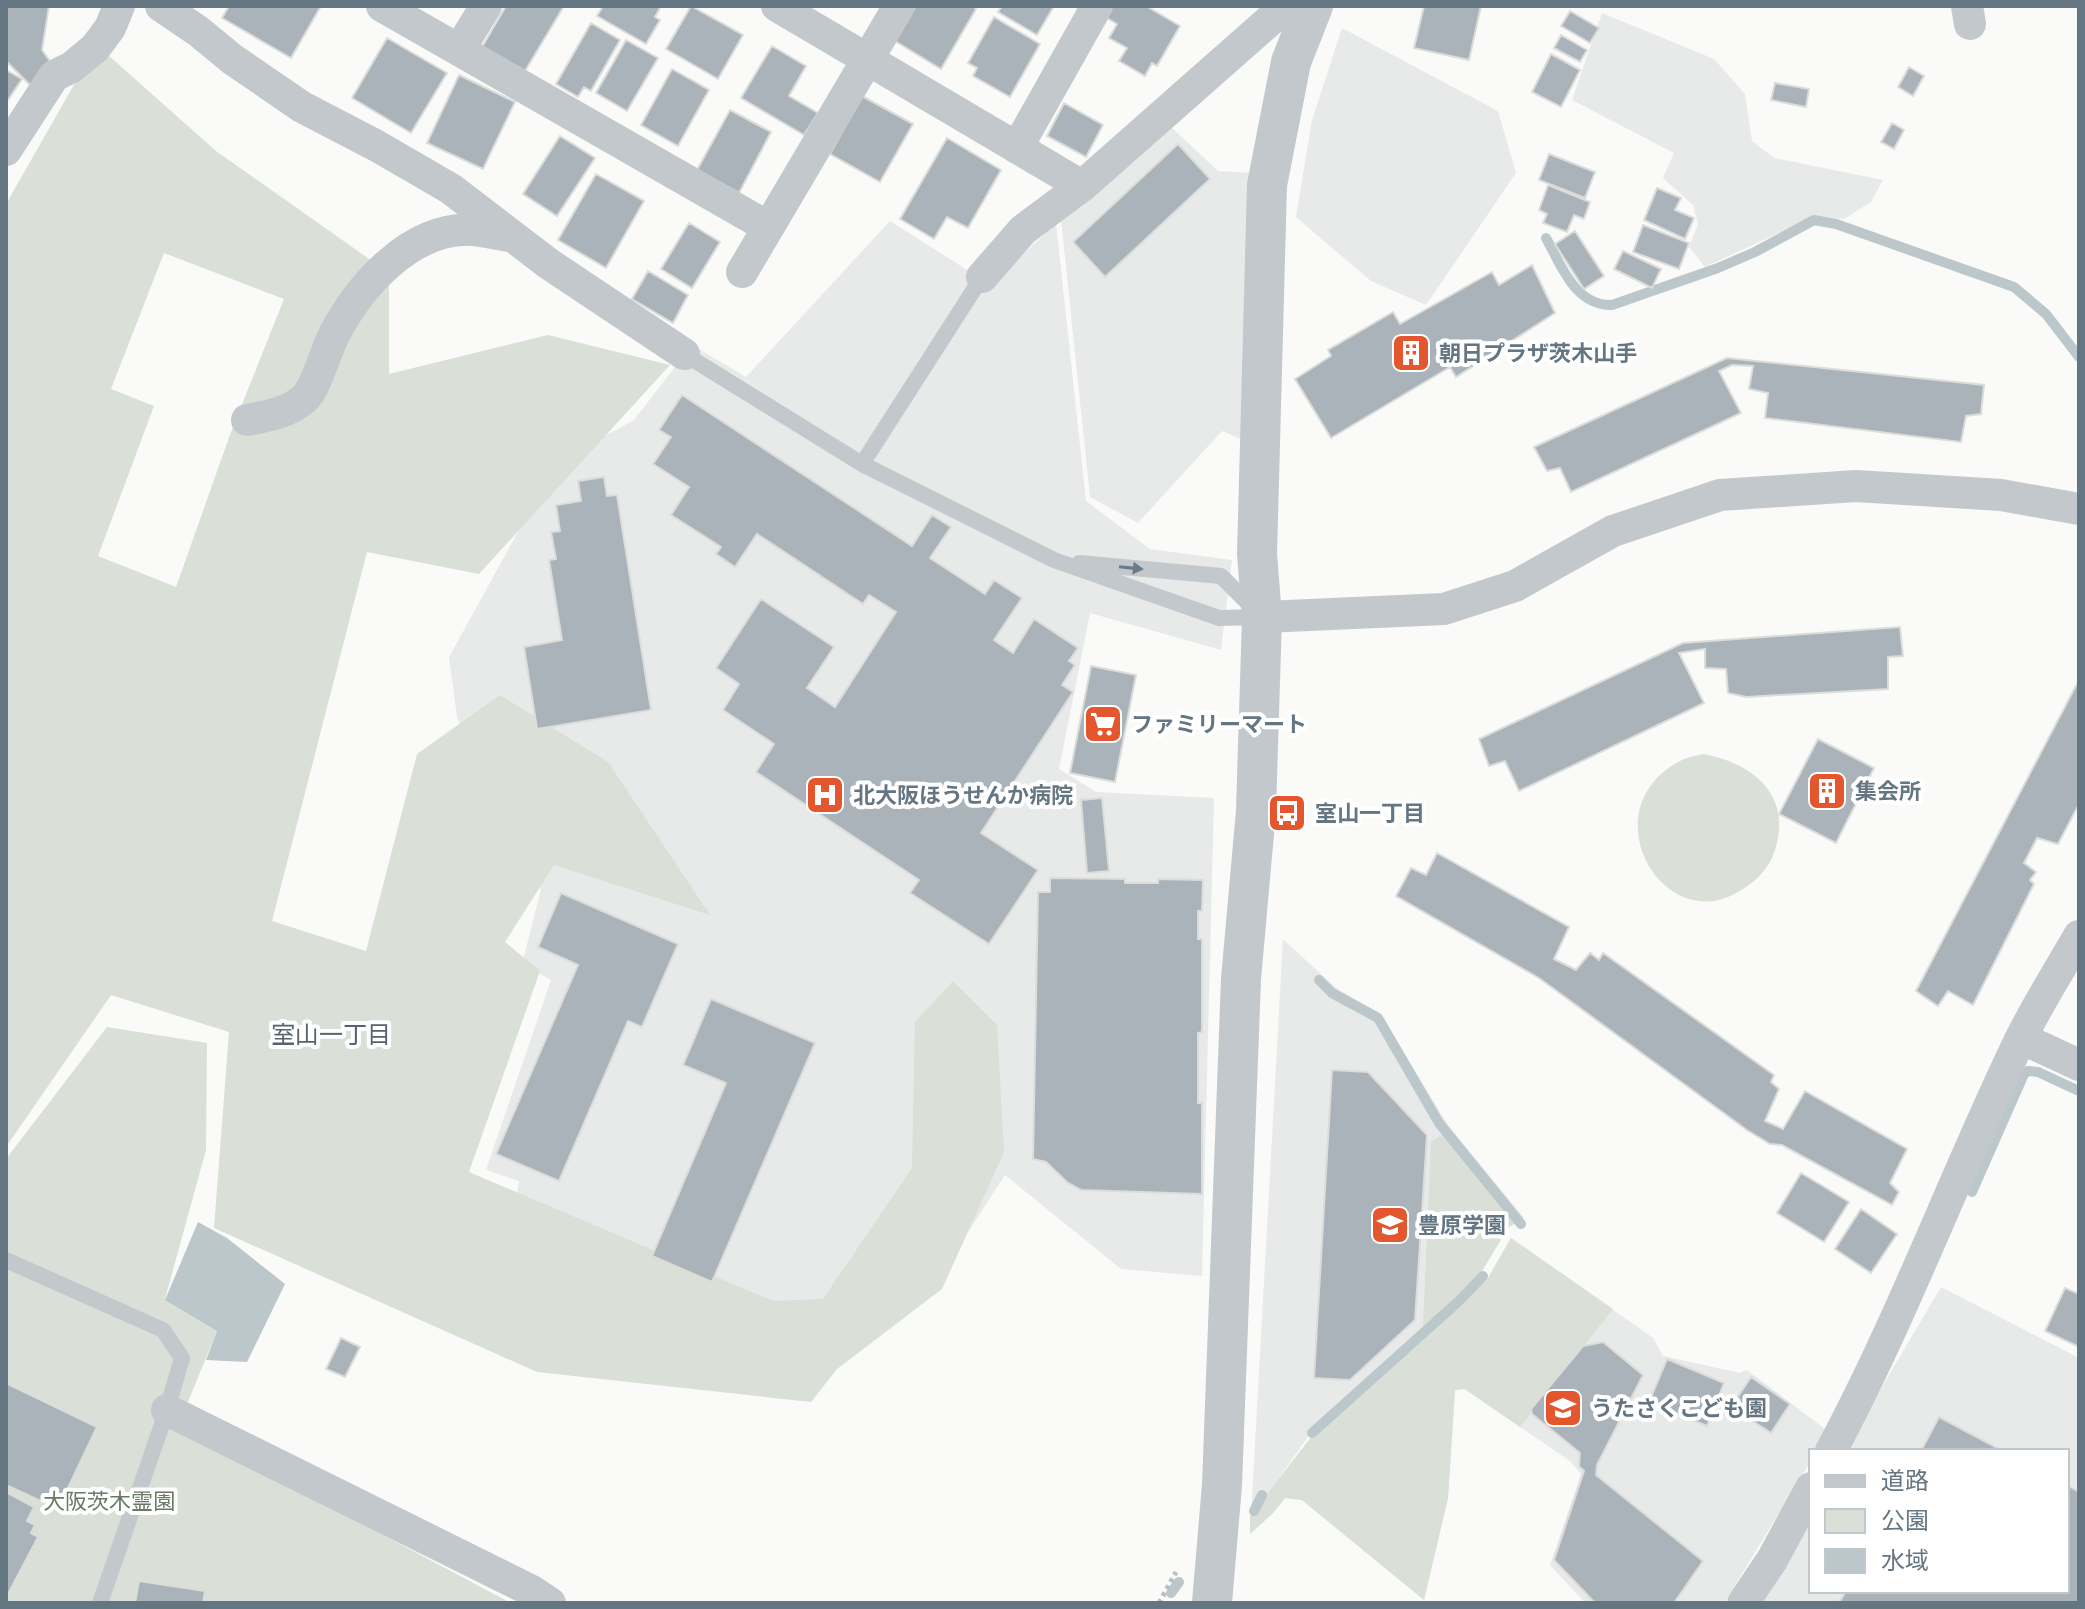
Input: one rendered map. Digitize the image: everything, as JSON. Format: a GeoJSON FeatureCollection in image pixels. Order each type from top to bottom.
{"type":"FeatureCollection","features":[{"type":"Feature","properties":{"kind":"street"},"geometry":{"type":"LineString","coordinates":[[6,150],[54,76],[72,67],[95,48],[110,28],[119,6]]}},
{"type":"Feature","properties":{"kind":"street"},"geometry":{"type":"LineString","coordinates":[[161,6],[302,107],[451,189],[511,237],[684,354]]}},
{"type":"Feature","properties":{"kind":"street"},"geometry":{"type":"LineString","coordinates":[[382,6],[768,227]]}},
{"type":"Feature","properties":{"kind":"street"},"geometry":{"type":"LineString","coordinates":[[459,50],[486,6]]}},
{"type":"Feature","properties":{"kind":"street"},"geometry":{"type":"LineString","coordinates":[[777,6],[1082,186]]}},
{"type":"Feature","properties":{"kind":"street"},"geometry":{"type":"LineString","coordinates":[[742,272],[899,6]]}},
{"type":"Feature","properties":{"kind":"street"},"geometry":{"type":"LineString","coordinates":[[1017,148],[1097,6]]}},
{"type":"Feature","properties":{"kind":"street"},"geometry":{"type":"LineString","coordinates":[[982,277],[1023,230],[1082,186],[1286,6]]}},
{"type":"Feature","properties":{"kind":"street"},"geometry":{"type":"LineString","coordinates":[[1212,1603],[1222,1485],[1241,979],[1256,811],[1262,617],[1257,554],[1267,185],[1291,62],[1313,6]]}},
{"type":"Feature","properties":{"kind":"street"},"geometry":{"type":"LineString","coordinates":[[247,420],[282,413],[306,397],[334,336],[356,299],[377,275],[415,244],[445,233],[471,230],[511,237]]}},
{"type":"Feature","properties":{"kind":"street"},"geometry":{"type":"LineString","coordinates":[[1262,617],[1444,609],[1515,586],[1613,531],[1720,495],[1856,486],[2001,495],[2079,509]]}},
{"type":"Feature","properties":{"kind":"street"},"geometry":{"type":"LineString","coordinates":[[1832,1449],[1866,1385],[1963,1161],[2021,1038],[2079,936]]}},
{"type":"Feature","properties":{"kind":"street"},"geometry":{"type":"LineString","coordinates":[[2021,1038],[2079,1065]]}},
{"type":"Feature","properties":{"kind":"street"},"geometry":{"type":"LineString","coordinates":[[167,1410],[532,1591],[550,1603]]}},
{"type":"Feature","properties":{"kind":"street"},"geometry":{"type":"LineString","coordinates":[[1743,1603],[1772,1560],[1809,1492]]}},
{"type":"Feature","properties":{"kind":"lane"},"geometry":{"type":"LineString","coordinates":[[862,464],[982,277]]}},
{"type":"Feature","properties":{"kind":"lane"},"geometry":{"type":"LineString","coordinates":[[684,354],[862,464],[1054,560],[1219,618],[1262,617]]}},
{"type":"Feature","properties":{"kind":"lane"},"geometry":{"type":"LineString","coordinates":[[1054,560],[1221,576],[1262,617]]}},
{"type":"Feature","properties":{"kind":"lane"},"geometry":{"type":"LineString","coordinates":[[6,1260],[163,1330],[182,1358],[100,1603]]}},
{"type":"Feature","properties":{"kind":"path"},"geometry":{"type":"LineString","coordinates":[[1159,1603],[1180,1564]]}},
{"type":"Feature","properties":{"kind":"shaded area"},"geometry":{"type":"Polygon","coordinates":[[[1602,13],[1714,59],[1745,94],[1752,141],[1774,158],[1883,180],[1871,202],[1844,219],[1815,216],[1705,267],[1689,247],[1698,224],[1693,205],[1663,178],[1674,153],[1572,100],[1602,13]]]}},
{"type":"Feature","properties":{"kind":"shaded area"},"geometry":{"type":"Polygon","coordinates":[[[1342,28],[1498,111],[1516,173],[1426,305],[1371,281],[1296,217],[1312,120],[1342,28]]]}},
{"type":"Feature","properties":{"kind":"shaded area"},"geometry":{"type":"Polygon","coordinates":[[[1170,126],[1218,171],[1251,173],[1241,439],[1222,431],[1138,523],[1090,497],[1061,219],[1170,126]]]}},
{"type":"Feature","properties":{"kind":"shaded area","name":"北大阪ほうせんか病院"},"geometry":{"type":"Polygon","coordinates":[[[890,221],[991,285],[1056,223],[1086,501],[1150,549],[1232,560],[1221,650],[1090,613],[1059,769],[1096,792],[1214,798],[1202,1276],[1121,1269],[1005,1175],[944,1269],[835,1367],[512,1226],[519,1181],[486,1170],[551,980],[522,964],[541,890],[457,717],[449,657],[556,463],[634,420],[692,345],[746,377],[890,221]]]}},
{"type":"Feature","properties":{"kind":"shaded area"},"geometry":{"type":"Polygon","coordinates":[[[1283,939],[1335,987],[1381,1015],[1448,1125],[1524,1218],[1508,1228],[1479,1276],[1315,1427],[1278,1479],[1313,1435],[1488,1278],[1511,1238],[1653,1338],[1663,1356],[1740,1373],[1747,1370],[1829,1432],[1818,1449],[1809,1449],[1809,1464],[1724,1603],[1585,1603],[1550,1565],[1581,1474],[1570,1461],[1464,1389],[1455,1390],[1448,1498],[1424,1600],[1302,1500],[1285,1498],[1250,1534],[1283,939]]]}},
{"type":"Feature","properties":{"kind":"shaded area"},"geometry":{"type":"Polygon","coordinates":[[[1941,1287],[2079,1358],[2079,1603],[1753,1603],[1809,1511],[1809,1593],[2069,1593],[2069,1449],[1845,1449],[1941,1287]]]}},
{"type":"Feature","properties":{"kind":"green space"},"geometry":{"type":"Polygon","coordinates":[[[108,55],[216,151],[389,273],[389,374],[548,335],[670,365],[479,574],[367,552],[272,921],[366,951],[417,754],[500,695],[608,762],[710,915],[554,865],[505,942],[540,971],[469,1172],[773,1301],[823,1299],[912,1168],[915,1022],[953,981],[997,1025],[1004,1152],[942,1289],[837,1369],[811,1402],[537,1372],[214,1228],[229,1032],[111,995],[6,1147],[6,204],[75,83],[108,55]],[[164,253],[111,389],[154,406],[98,556],[176,587],[231,432],[284,299],[164,253]]]}},
{"type":"Feature","properties":{"kind":"green space"},"geometry":{"type":"Polygon","coordinates":[[[1703,754],[1740,766],[1755,776],[1775,802],[1779,818],[1772,858],[1762,873],[1738,892],[1710,901],[1684,897],[1662,883],[1646,861],[1638,835],[1640,808],[1653,782],[1680,761],[1703,754]]]}},
{"type":"Feature","properties":{"kind":"green space","name":"大阪茨木霊園"},"geometry":{"type":"Polygon","coordinates":[[[107,1027],[207,1043],[206,1150],[165,1299],[217,1331],[178,1426],[511,1603],[6,1603],[6,1159],[107,1027]]]}},
{"type":"Feature","properties":{"kind":"green space"},"geometry":{"type":"Polygon","coordinates":[[[1444,1133],[1517,1222],[1508,1228],[1479,1276],[1423,1328],[1431,1142],[1444,1133]]]}},
{"type":"Feature","properties":{"kind":"green space","name":"うたさくこども園"},"geometry":{"type":"Polygon","coordinates":[[[1511,1238],[1613,1309],[1520,1427],[1465,1389],[1455,1390],[1448,1498],[1424,1600],[1302,1500],[1285,1498],[1250,1534],[1250,1516],[1313,1435],[1488,1278],[1511,1238]]]}},
{"type":"Feature","properties":{"kind":"water"},"geometry":{"type":"Polygon","coordinates":[[[198,1222],[227,1238],[285,1284],[247,1362],[206,1360],[217,1331],[165,1300],[198,1222]]]}},
{"type":"Feature","properties":{"kind":"building"},"geometry":{"type":"Polygon","coordinates":[[[6,6],[49,6],[42,50],[52,64],[30,85],[6,61],[6,6]]]}},
{"type":"Feature","properties":{"kind":"building"},"geometry":{"type":"Polygon","coordinates":[[[229,6],[321,6],[291,58],[222,18],[229,6]]]}},
{"type":"Feature","properties":{"kind":"building"},"geometry":{"type":"Polygon","coordinates":[[[506,6],[564,6],[525,71],[482,47],[506,6]]]}},
{"type":"Feature","properties":{"kind":"building"},"geometry":{"type":"Polygon","coordinates":[[[603,6],[661,6],[655,17],[660,20],[646,44],[597,16],[603,6]]]}},
{"type":"Feature","properties":{"kind":"building"},"geometry":{"type":"Polygon","coordinates":[[[691,6],[743,35],[718,79],[666,49],[691,6]]]}},
{"type":"Feature","properties":{"kind":"building"},"geometry":{"type":"Polygon","coordinates":[[[916,6],[972,6],[976,9],[941,69],[895,41],[916,6]]]}},
{"type":"Feature","properties":{"kind":"building"},"geometry":{"type":"Polygon","coordinates":[[[1002,6],[1054,6],[1037,35],[998,12],[1002,6]]]}},
{"type":"Feature","properties":{"kind":"building"},"geometry":{"type":"Polygon","coordinates":[[[1111,6],[1146,6],[1180,26],[1157,66],[1152,63],[1145,76],[1119,61],[1127,48],[1109,38],[1117,24],[1105,17],[1111,6]]]}},
{"type":"Feature","properties":{"kind":"building"},"geometry":{"type":"Polygon","coordinates":[[[1424,6],[1481,6],[1469,60],[1414,48],[1424,6]]]}},
{"type":"Feature","properties":{"kind":"building"},"geometry":{"type":"Polygon","coordinates":[[[1570,11],[1599,28],[1590,43],[1561,26],[1570,11]]]}},
{"type":"Feature","properties":{"kind":"building"},"geometry":{"type":"Polygon","coordinates":[[[994,17],[1040,44],[1010,97],[973,76],[977,68],[968,63],[994,17]]]}},
{"type":"Feature","properties":{"kind":"building"},"geometry":{"type":"Polygon","coordinates":[[[591,23],[620,40],[591,91],[584,87],[578,97],[556,84],[591,23]]]}},
{"type":"Feature","properties":{"kind":"building"},"geometry":{"type":"Polygon","coordinates":[[[1561,35],[1587,50],[1580,62],[1554,48],[1561,35]]]}},
{"type":"Feature","properties":{"kind":"building"},"geometry":{"type":"Polygon","coordinates":[[[387,38],[447,73],[411,133],[352,98],[387,38]]]}},
{"type":"Feature","properties":{"kind":"building"},"geometry":{"type":"Polygon","coordinates":[[[626,40],[658,58],[627,111],[596,93],[626,40]]]}},
{"type":"Feature","properties":{"kind":"building"},"geometry":{"type":"Polygon","coordinates":[[[772,46],[806,66],[789,96],[818,113],[804,135],[741,98],[772,46]]]}},
{"type":"Feature","properties":{"kind":"building"},"geometry":{"type":"Polygon","coordinates":[[[1551,54],[1580,70],[1561,107],[1532,92],[1551,54]]]}},
{"type":"Feature","properties":{"kind":"building"},"geometry":{"type":"Polygon","coordinates":[[[1909,67],[1924,76],[1913,96],[1898,87],[1909,67]]]}},
{"type":"Feature","properties":{"kind":"building"},"geometry":{"type":"Polygon","coordinates":[[[672,69],[709,90],[678,146],[641,125],[672,69]]]}},
{"type":"Feature","properties":{"kind":"building"},"geometry":{"type":"Polygon","coordinates":[[[6,70],[22,79],[6,103],[6,70]]]}},
{"type":"Feature","properties":{"kind":"building"},"geometry":{"type":"Polygon","coordinates":[[[459,75],[515,102],[483,169],[427,143],[459,75]]]}},
{"type":"Feature","properties":{"kind":"building"},"geometry":{"type":"Polygon","coordinates":[[[1775,83],[1809,89],[1806,107],[1771,100],[1775,83]]]}},
{"type":"Feature","properties":{"kind":"building"},"geometry":{"type":"Polygon","coordinates":[[[862,96],[913,124],[880,182],[830,154],[862,96]]]}},
{"type":"Feature","properties":{"kind":"building"},"geometry":{"type":"Polygon","coordinates":[[[1064,103],[1103,125],[1086,157],[1047,136],[1064,103]]]}},
{"type":"Feature","properties":{"kind":"building"},"geometry":{"type":"Polygon","coordinates":[[[730,110],[771,132],[739,193],[697,170],[730,110]]]}},
{"type":"Feature","properties":{"kind":"building"},"geometry":{"type":"Polygon","coordinates":[[[1892,123],[1904,130],[1894,149],[1881,142],[1892,123]]]}},
{"type":"Feature","properties":{"kind":"building"},"geometry":{"type":"Polygon","coordinates":[[[560,136],[595,158],[557,216],[523,194],[560,136]]]}},
{"type":"Feature","properties":{"kind":"building"},"geometry":{"type":"Polygon","coordinates":[[[947,138],[1001,170],[968,228],[947,217],[934,239],[900,219],[947,138]]]}},
{"type":"Feature","properties":{"kind":"building"},"geometry":{"type":"Polygon","coordinates":[[[1178,144],[1210,179],[1105,277],[1073,242],[1178,144]]]}},
{"type":"Feature","properties":{"kind":"building"},"geometry":{"type":"Polygon","coordinates":[[[1549,154],[1595,172],[1585,198],[1539,180],[1549,154]]]}},
{"type":"Feature","properties":{"kind":"building"},"geometry":{"type":"Polygon","coordinates":[[[596,174],[644,201],[606,268],[558,240],[596,174]]]}},
{"type":"Feature","properties":{"kind":"building"},"geometry":{"type":"Polygon","coordinates":[[[1548,185],[1590,202],[1584,219],[1574,215],[1567,232],[1543,223],[1547,214],[1539,210],[1548,185]]]}},
{"type":"Feature","properties":{"kind":"building"},"geometry":{"type":"Polygon","coordinates":[[[1657,188],[1681,198],[1675,210],[1694,218],[1685,239],[1644,220],[1657,188]]]}},
{"type":"Feature","properties":{"kind":"building"},"geometry":{"type":"Polygon","coordinates":[[[689,223],[720,242],[692,288],[661,269],[689,223]]]}},
{"type":"Feature","properties":{"kind":"building"},"geometry":{"type":"Polygon","coordinates":[[[1643,225],[1689,243],[1679,269],[1633,252],[1643,225]]]}},
{"type":"Feature","properties":{"kind":"building"},"geometry":{"type":"Polygon","coordinates":[[[1575,231],[1604,276],[1584,289],[1555,244],[1575,231]]]}},
{"type":"Feature","properties":{"kind":"building"},"geometry":{"type":"Polygon","coordinates":[[[1623,251],[1661,269],[1652,288],[1614,269],[1623,251]]]}},
{"type":"Feature","properties":{"kind":"building","name":"朝日プラザ茨木山手"},"geometry":{"type":"Polygon","coordinates":[[[1532,265],[1555,313],[1456,377],[1450,367],[1331,438],[1295,379],[1331,356],[1328,350],[1393,312],[1400,324],[1492,272],[1499,285],[1532,265]]]}},
{"type":"Feature","properties":{"kind":"building"},"geometry":{"type":"Polygon","coordinates":[[[648,271],[688,295],[673,323],[632,299],[648,271]]]}},
{"type":"Feature","properties":{"kind":"building"},"geometry":{"type":"Polygon","coordinates":[[[1727,358],[1984,385],[1981,414],[1966,416],[1961,442],[1765,418],[1768,393],[1749,389],[1753,366],[1732,365],[1719,371],[1741,413],[1571,492],[1560,468],[1547,471],[1534,447],[1727,358]]]}},
{"type":"Feature","properties":{"kind":"building"},"geometry":{"type":"Polygon","coordinates":[[[682,395],[912,546],[932,515],[951,527],[930,558],[985,594],[994,580],[1022,598],[994,640],[1013,653],[1034,619],[1078,648],[1069,661],[1075,665],[1062,685],[1073,692],[981,833],[1038,870],[989,944],[910,893],[919,880],[756,772],[774,744],[723,710],[739,684],[716,668],[761,599],[834,647],[807,688],[835,707],[896,612],[869,595],[863,604],[757,534],[735,567],[716,554],[721,547],[671,515],[689,487],[653,464],[671,437],[659,430],[682,395]]]}},
{"type":"Feature","properties":{"kind":"building"},"geometry":{"type":"Polygon","coordinates":[[[604,477],[607,496],[617,495],[651,710],[537,729],[524,647],[562,640],[549,560],[556,559],[551,532],[560,531],[556,505],[581,501],[578,481],[604,477]]]}},
{"type":"Feature","properties":{"kind":"building"},"geometry":{"type":"Polygon","coordinates":[[[1900,627],[1903,656],[1888,657],[1888,689],[1746,697],[1728,693],[1726,669],[1705,668],[1705,649],[1679,653],[1704,703],[1519,791],[1505,761],[1489,766],[1479,739],[1683,643],[1900,627]]]}},
{"type":"Feature","properties":{"kind":"building","name":"ファミリーマート"},"geometry":{"type":"Polygon","coordinates":[[[1091,666],[1136,675],[1115,782],[1070,773],[1091,666]]]}},
{"type":"Feature","properties":{"kind":"building"},"geometry":{"type":"Polygon","coordinates":[[[2079,680],[2079,804],[2058,844],[2037,838],[2024,863],[2036,872],[2030,880],[2034,884],[1973,1005],[1948,991],[1938,1006],[1916,991],[2079,680]]]}},
{"type":"Feature","properties":{"kind":"building","name":"集会所"},"geometry":{"type":"Polygon","coordinates":[[[1818,739],[1874,768],[1836,843],[1779,814],[1818,739]]]}},
{"type":"Feature","properties":{"kind":"building"},"geometry":{"type":"Polygon","coordinates":[[[1102,798],[1109,871],[1087,873],[1081,800],[1102,798]]]}},
{"type":"Feature","properties":{"kind":"building"},"geometry":{"type":"Polygon","coordinates":[[[1437,853],[1569,927],[1554,959],[1576,970],[1590,953],[1599,960],[1603,953],[1774,1075],[1771,1082],[1779,1089],[1765,1121],[1783,1129],[1805,1091],[1907,1149],[1890,1183],[1899,1192],[1892,1205],[1782,1145],[1770,1144],[1747,1130],[1539,978],[1396,896],[1411,868],[1426,875],[1437,853]]]}},
{"type":"Feature","properties":{"kind":"building"},"geometry":{"type":"Polygon","coordinates":[[[1050,878],[1125,879],[1125,883],[1158,883],[1158,879],[1203,880],[1202,911],[1198,911],[1198,939],[1202,939],[1198,1103],[1202,1103],[1202,1194],[1081,1190],[1068,1183],[1046,1162],[1033,1159],[1038,892],[1050,892],[1050,878]]]}},
{"type":"Feature","properties":{"kind":"building"},"geometry":{"type":"Polygon","coordinates":[[[561,893],[678,944],[642,1027],[628,1021],[559,1181],[496,1154],[578,965],[538,947],[561,893]]]}},
{"type":"Feature","properties":{"kind":"building"},"geometry":{"type":"Polygon","coordinates":[[[711,999],[815,1043],[712,1282],[652,1256],[726,1083],[683,1065],[711,999]]]}},
{"type":"Feature","properties":{"kind":"building"},"geometry":{"type":"Polygon","coordinates":[[[1332,1070],[1368,1072],[1427,1135],[1415,1320],[1350,1380],[1314,1378],[1332,1070]]]}},
{"type":"Feature","properties":{"kind":"building"},"geometry":{"type":"Polygon","coordinates":[[[1801,1173],[1849,1202],[1824,1242],[1777,1213],[1801,1173]]]}},
{"type":"Feature","properties":{"kind":"building"},"geometry":{"type":"Polygon","coordinates":[[[1861,1209],[1897,1234],[1871,1273],[1835,1249],[1861,1209]]]}},
{"type":"Feature","properties":{"kind":"building"},"geometry":{"type":"Polygon","coordinates":[[[2065,1288],[2079,1294],[2079,1347],[2045,1331],[2065,1288]]]}},
{"type":"Feature","properties":{"kind":"building"},"geometry":{"type":"Polygon","coordinates":[[[341,1338],[360,1347],[345,1377],[326,1369],[341,1338]]]}},
{"type":"Feature","properties":{"kind":"building"},"geometry":{"type":"Polygon","coordinates":[[[1603,1342],[1643,1375],[1597,1465],[1596,1475],[1703,1561],[1674,1603],[1595,1603],[1554,1560],[1584,1471],[1579,1466],[1580,1453],[1532,1414],[1531,1409],[1583,1346],[1603,1342]]]}},
{"type":"Feature","properties":{"kind":"building"},"geometry":{"type":"Polygon","coordinates":[[[1667,1359],[1724,1383],[1707,1426],[1649,1402],[1667,1359]]]}},
{"type":"Feature","properties":{"kind":"building"},"geometry":{"type":"Polygon","coordinates":[[[1751,1377],[1790,1404],[1771,1433],[1731,1407],[1751,1377]]]}},
{"type":"Feature","properties":{"kind":"building"},"geometry":{"type":"Polygon","coordinates":[[[6,1383],[97,1427],[58,1509],[6,1485],[6,1383]]]}},
{"type":"Feature","properties":{"kind":"building"},"geometry":{"type":"Polygon","coordinates":[[[1939,1417],[1999,1449],[1922,1449],[1939,1417]]]}},
{"type":"Feature","properties":{"kind":"building"},"geometry":{"type":"Polygon","coordinates":[[[2069,1486],[2079,1492],[2079,1603],[1839,1603],[1845,1593],[2069,1593],[2069,1486]]]}},
{"type":"Feature","properties":{"kind":"building"},"geometry":{"type":"Polygon","coordinates":[[[6,1492],[34,1507],[27,1521],[35,1525],[31,1533],[38,1537],[6,1598],[6,1492]]]}},
{"type":"Feature","properties":{"kind":"building"},"geometry":{"type":"Polygon","coordinates":[[[139,1581],[205,1591],[203,1603],[135,1603],[139,1581]]]}},
{"type":"Feature","properties":{"kind":"waterway"},"geometry":{"type":"LineString","coordinates":[[1546,238],[1579,291],[1599,304],[1612,305],[1718,268],[1814,220],[1836,224],[2014,287],[2046,314],[2079,357]]}},
{"type":"Feature","properties":{"kind":"waterway"},"geometry":{"type":"LineString","coordinates":[[1319,980],[1332,993],[1378,1018],[1439,1123],[1521,1224]]}},
{"type":"Feature","properties":{"kind":"waterway"},"geometry":{"type":"LineString","coordinates":[[1972,1192],[2024,1074],[2028,1071],[2038,1072],[2079,1091]]}},
{"type":"Feature","properties":{"kind":"waterway"},"geometry":{"type":"LineString","coordinates":[[1312,1433],[1483,1276]]}},
{"type":"Feature","properties":{"kind":"waterway"},"geometry":{"type":"LineString","coordinates":[[1254,1511],[1262,1495]]}},
{"type":"Feature","properties":{"kind":"waterway"},"geometry":{"type":"LineString","coordinates":[[1171,1593],[1179,1582]]}},
{"type":"Feature","properties":{"kind":"place","name":"朝日プラザ茨木山手"},"geometry":{"type":"Point","coordinates":[1411,353]}},
{"type":"Feature","properties":{"kind":"place","name":"ファミリーマート"},"geometry":{"type":"Point","coordinates":[1103,724]}},
{"type":"Feature","properties":{"kind":"place","name":"集会所"},"geometry":{"type":"Point","coordinates":[1827,791]}},
{"type":"Feature","properties":{"kind":"place","name":"北大阪ほうせんか病院"},"geometry":{"type":"Point","coordinates":[825,795]}},
{"type":"Feature","properties":{"kind":"place","name":"室山一丁目"},"geometry":{"type":"Point","coordinates":[1287,813]}},
{"type":"Feature","properties":{"kind":"place","name":"豊原学園"},"geometry":{"type":"Point","coordinates":[1390,1225]}},
{"type":"Feature","properties":{"kind":"place","name":"うたさくこども園"},"geometry":{"type":"Point","coordinates":[1563,1408]}},
{"type":"Feature","properties":{"kind":"district","name":"室山一丁目"},"geometry":{"type":"Point","coordinates":[331,1035]}}]}
